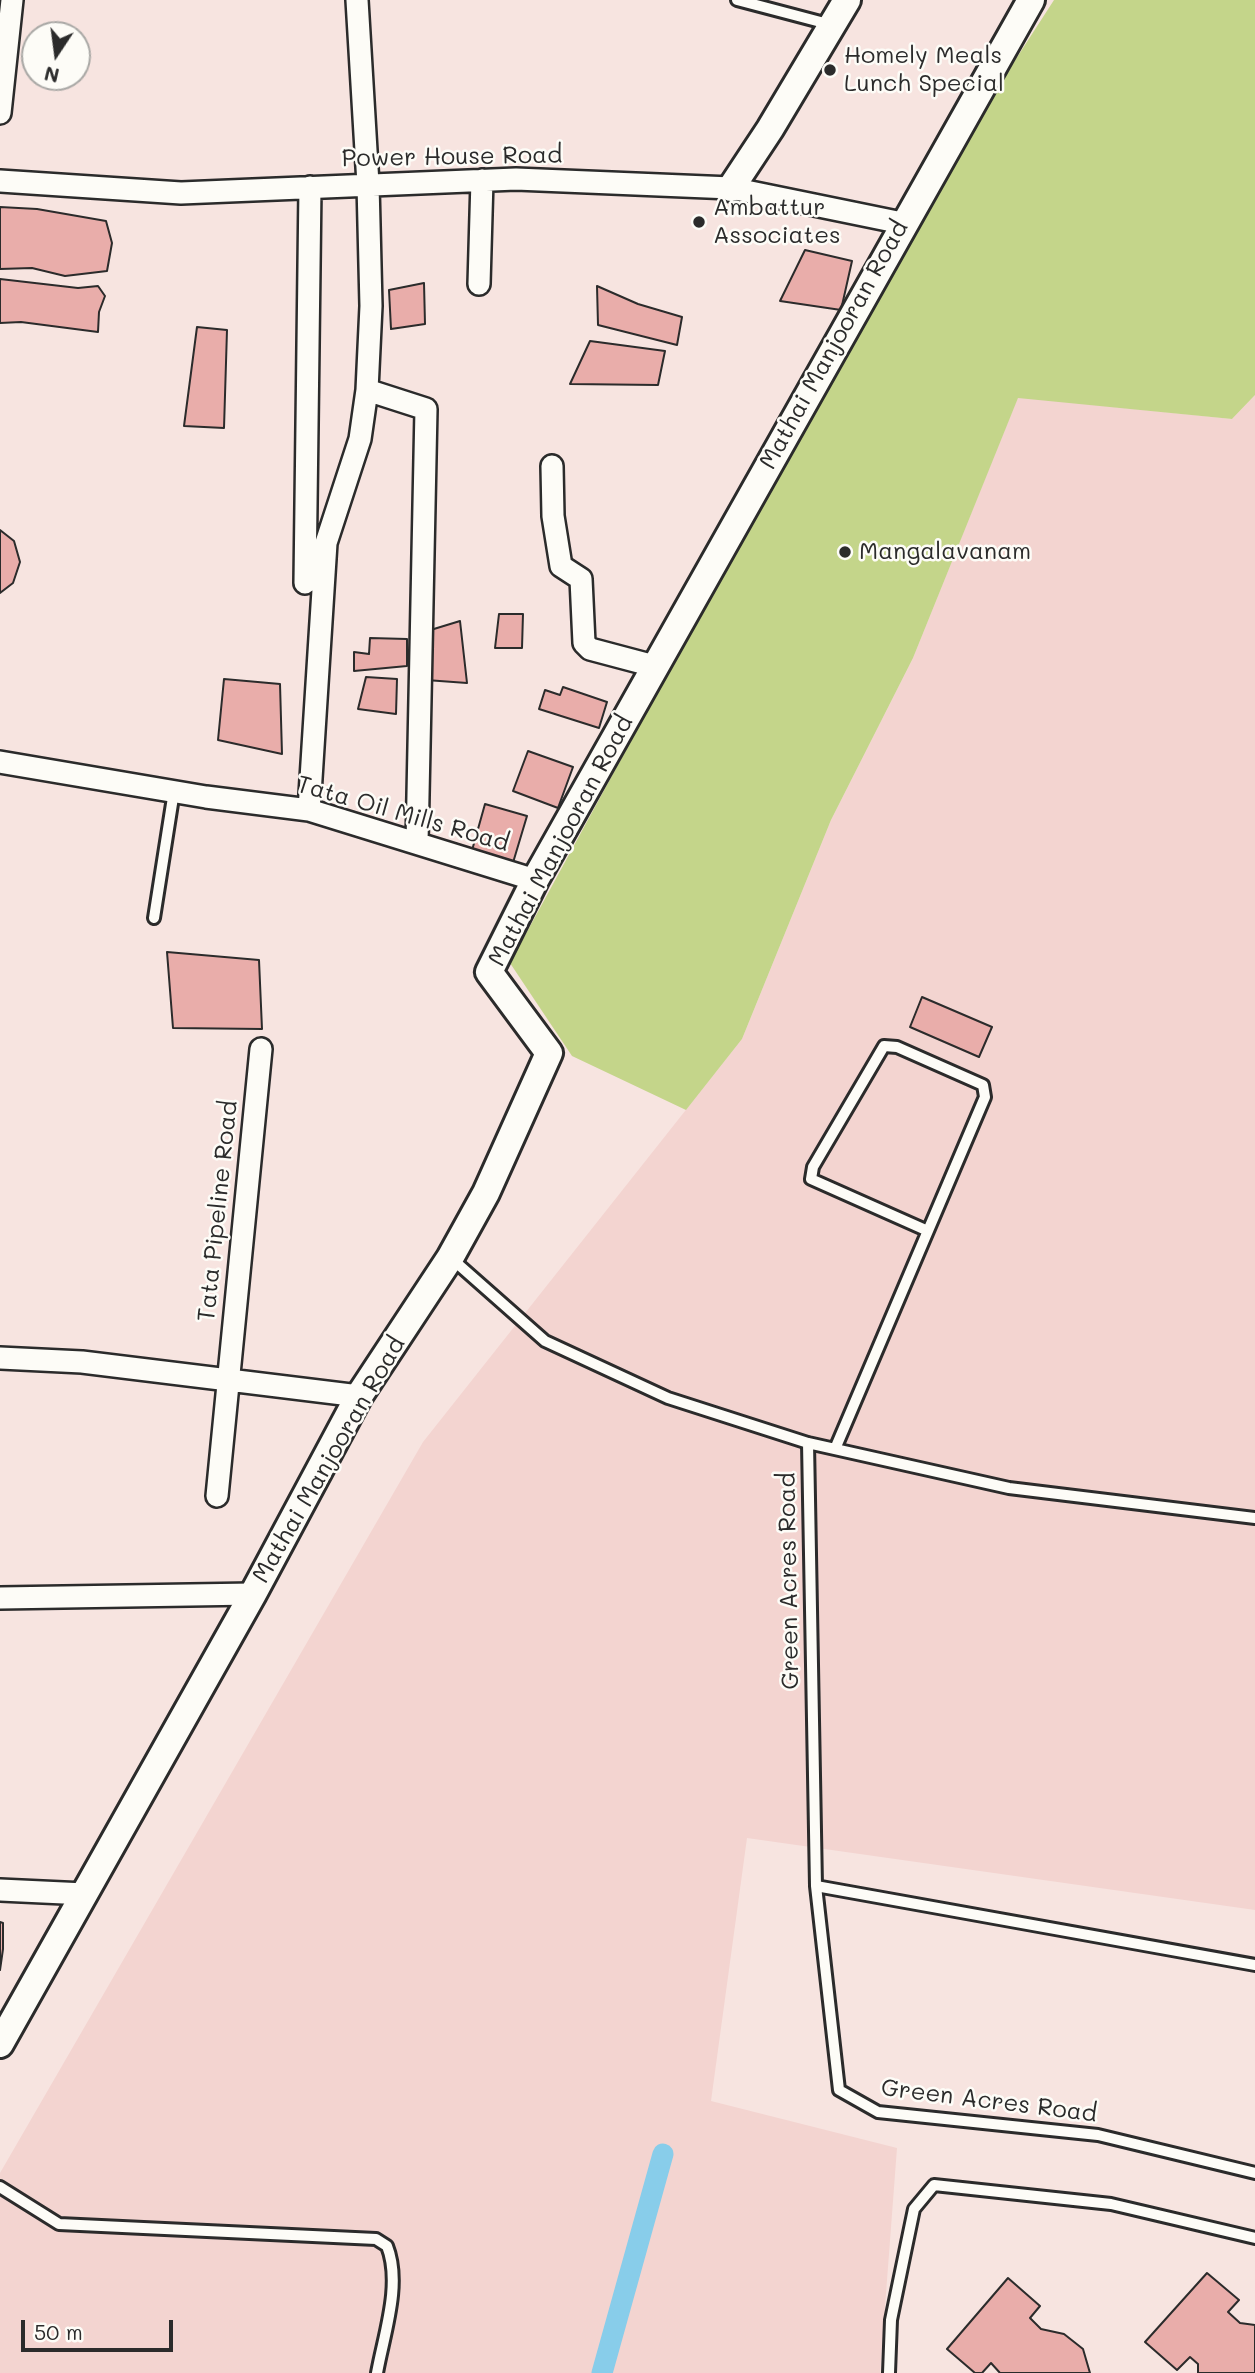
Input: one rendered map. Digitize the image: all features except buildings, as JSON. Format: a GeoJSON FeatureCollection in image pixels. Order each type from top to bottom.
{"type":"FeatureCollection","features":[{"type":"Feature","properties":{"kind":"street"},"geometry":{"type":"LineString","coordinates":[[0,113],[12,0]]}},
{"type":"Feature","properties":{"kind":"street"},"geometry":{"type":"LineString","coordinates":[[314,577],[360,439],[367,390],[371,306],[368,184],[357,0]]}},
{"type":"Feature","properties":{"kind":"street"},"geometry":{"type":"LineString","coordinates":[[731,188],[847,0]]}},
{"type":"Feature","properties":{"kind":"street","name":"Mathai Manjooran Road"},"geometry":{"type":"LineString","coordinates":[[0,2044],[253,1594],[359,1396],[450,1258],[486,1193],[549,1053],[489,972],[535,880],[654,666],[902,223],[1031,0]]}},
{"type":"Feature","properties":{"kind":"street"},"geometry":{"type":"LineString","coordinates":[[479,284],[482,180]]}},
{"type":"Feature","properties":{"kind":"street","name":"Power House Road"},"geometry":{"type":"LineString","coordinates":[[0,181],[181,193],[482,180],[731,188],[902,223]]}},
{"type":"Feature","properties":{"kind":"street"},"geometry":{"type":"LineString","coordinates":[[309,810],[314,577],[310,187]]}},
{"type":"Feature","properties":{"kind":"street"},"geometry":{"type":"LineString","coordinates":[[367,390],[426,409],[417,844]]}},
{"type":"Feature","properties":{"kind":"street"},"geometry":{"type":"LineString","coordinates":[[552,467],[553,516],[561,566],[581,579],[583,588],[584,643],[590,649],[654,666]]}},
{"type":"Feature","properties":{"kind":"street","name":"Tata Oil Mills Road"},"geometry":{"type":"LineString","coordinates":[[0,762],[309,810],[535,880]]}},
{"type":"Feature","properties":{"kind":"street","name":"Tata Pipeline Road"},"geometry":{"type":"LineString","coordinates":[[217,1496],[261,1049]]}},
{"type":"Feature","properties":{"kind":"street"},"geometry":{"type":"LineString","coordinates":[[0,1358],[82,1362],[359,1396]]}},
{"type":"Feature","properties":{"kind":"street"},"geometry":{"type":"LineString","coordinates":[[0,1598],[253,1594]]}},
{"type":"Feature","properties":{"kind":"street"},"geometry":{"type":"LineString","coordinates":[[0,1890],[85,1894]]}},
{"type":"Feature","properties":{"kind":"lane"},"geometry":{"type":"LineString","coordinates":[[737,0],[832,25]]}},
{"type":"Feature","properties":{"kind":"lane"},"geometry":{"type":"LineString","coordinates":[[154,918],[174,791]]}},
{"type":"Feature","properties":{"kind":"lane"},"geometry":{"type":"LineString","coordinates":[[835,1449],[928,1231],[985,1097],[984,1085],[897,1047],[884,1046],[813,1167],[811,1179],[928,1231]]}},
{"type":"Feature","properties":{"kind":"lane"},"geometry":{"type":"LineString","coordinates":[[450,1258],[545,1340],[668,1398],[808,1443],[1009,1488],[1255,1518]]}},
{"type":"Feature","properties":{"kind":"lane","name":"Green Acres Road"},"geometry":{"type":"LineString","coordinates":[[808,1443],[816,1886],[839,2090],[878,2112],[1098,2135],[1255,2173]]}},
{"type":"Feature","properties":{"kind":"lane"},"geometry":{"type":"LineString","coordinates":[[816,1886],[1255,1965]]}},
{"type":"Feature","properties":{"kind":"lane"},"geometry":{"type":"LineString","coordinates":[[888,2373],[891,2320],[914,2209],[934,2185],[1111,2204],[1255,2238]]}},
{"type":"Feature","properties":{"kind":"lane"},"geometry":{"type":"LineString","coordinates":[[0,2187],[59,2224],[376,2239],[387,2246],[393,2259],[393,2280],[377,2373]]}},
{"type":"Feature","properties":{"kind":"shaded area"},"geometry":{"type":"Polygon","coordinates":[[[1255,395],[1255,1910],[747,1838],[711,2101],[897,2148],[880,2373],[0,2373],[0,2173],[423,1442],[742,1039],[831,820],[913,658],[1018,397],[1232,419],[1255,395]]]}},
{"type":"Feature","properties":{"kind":"green space","name":"Mangalavanam"},"geometry":{"type":"Polygon","coordinates":[[[1054,0],[1255,0],[1255,395],[1232,419],[1018,398],[913,658],[831,820],[742,1039],[686,1110],[572,1056],[510,963],[791,447],[961,144],[1054,0]]]}},
{"type":"Feature","properties":{"kind":"waterway"},"geometry":{"type":"LineString","coordinates":[[602,2373],[663,2154]]}},
{"type":"Feature","properties":{"kind":"place","name":"Homely Meals Lunch Special"},"geometry":{"type":"Point","coordinates":[830,70]}},
{"type":"Feature","properties":{"kind":"place","name":"Ambattur Associates"},"geometry":{"type":"Point","coordinates":[699,222]}},
{"type":"Feature","properties":{"kind":"place","name":"Mangalavanam"},"geometry":{"type":"Point","coordinates":[845,552]}}]}
